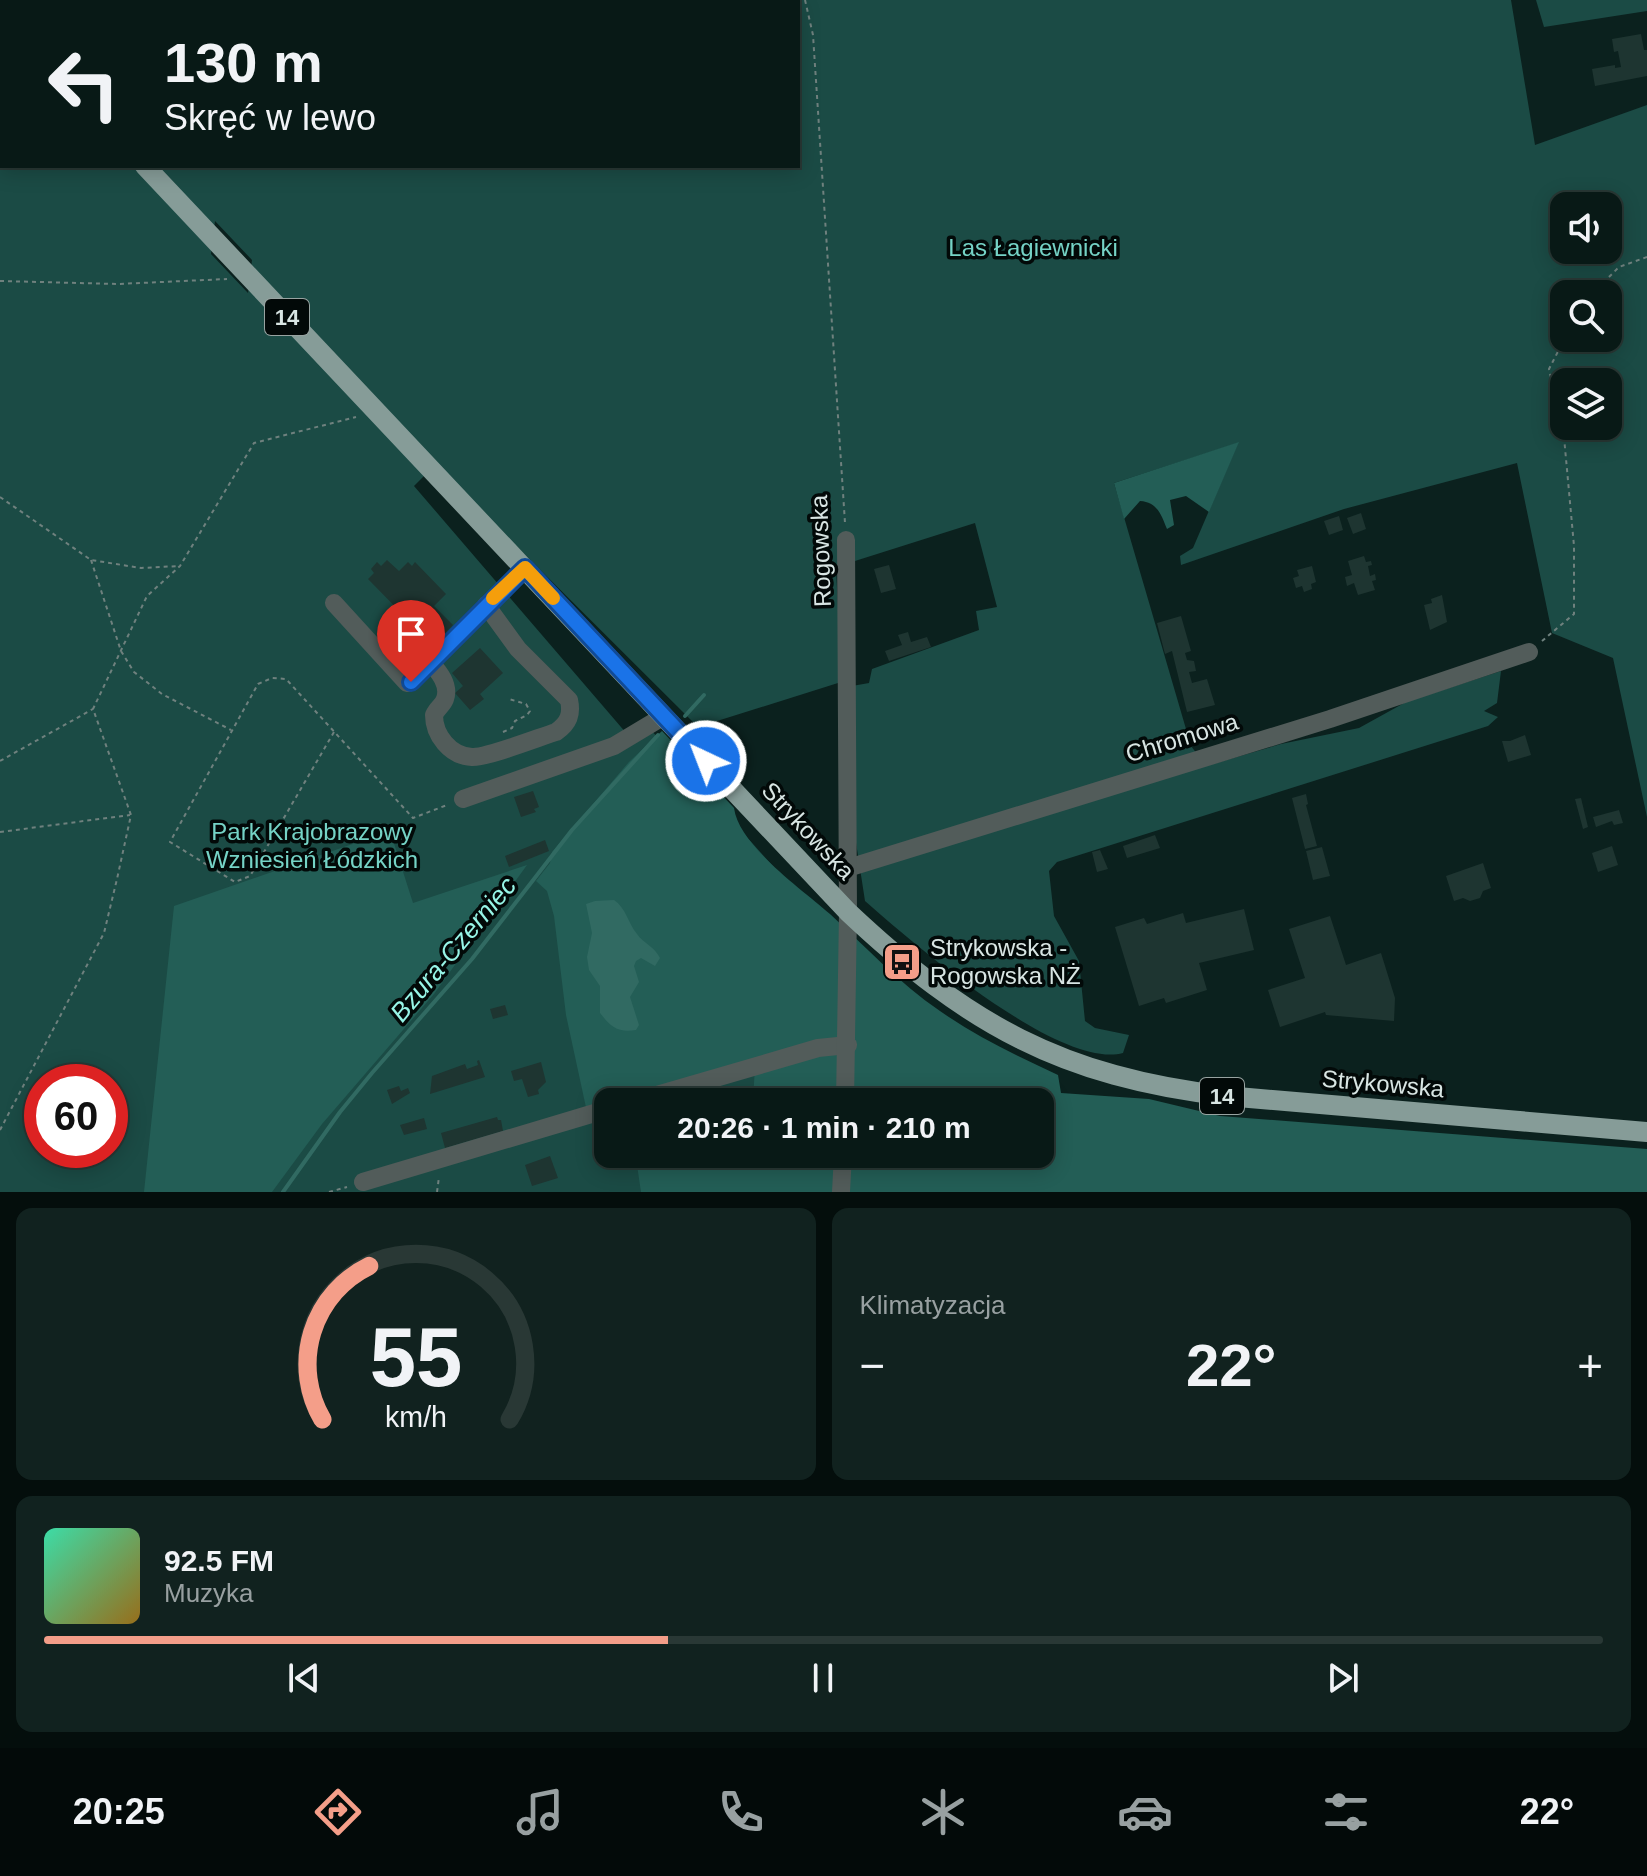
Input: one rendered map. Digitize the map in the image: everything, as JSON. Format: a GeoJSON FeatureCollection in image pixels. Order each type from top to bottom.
{"type":"FeatureCollection","features":[{"type":"Feature","properties":{"kind":"main road","name":"Strykowska"},"geometry":{"type":"LineString","coordinates":[[147,168],[848,912],[902,962],[979,1018],[1044,1052],[1130,1080],[1226,1096],[1647,1132]]}},
{"type":"Feature","properties":{"kind":"street","name":"Rogowska"},"geometry":{"type":"LineString","coordinates":[[846,540],[846,1088]]}},
{"type":"Feature","properties":{"kind":"street"},"geometry":{"type":"LineString","coordinates":[[334,603],[404,682],[411,682],[525,568]]}},
{"type":"Feature","properties":{"kind":"street"},"geometry":{"type":"LineString","coordinates":[[431,663],[443,679],[446,690],[444,703],[434,715],[434,725],[440,738],[455,750],[470,757],[556,732],[565,726],[570,717],[569,700],[518,649],[486,605]]}},
{"type":"Feature","properties":{"kind":"street","name":"Chromowa"},"geometry":{"type":"LineString","coordinates":[[848,868],[1330,719],[1529,652]]}},
{"type":"Feature","properties":{"kind":"street"},"geometry":{"type":"LineString","coordinates":[[463,799],[614,746],[664,716]]}},
{"type":"Feature","properties":{"kind":"street"},"geometry":{"type":"LineString","coordinates":[[681,1088],[818,1048],[848,1045]]}},
{"type":"Feature","properties":{"kind":"street"},"geometry":{"type":"LineString","coordinates":[[363,1182],[594,1113]]}},
{"type":"Feature","properties":{"kind":"street"},"geometry":{"type":"LineString","coordinates":[[841,1192],[842,1168]]}},
{"type":"Feature","properties":{"kind":"path","name":"Rogowska"},"geometry":{"type":"LineString","coordinates":[[805,0],[813,35],[846,540]]}},
{"type":"Feature","properties":{"kind":"path"},"geometry":{"type":"LineString","coordinates":[[1606,280],[1619,267],[1647,257]]}},
{"type":"Feature","properties":{"kind":"path"},"geometry":{"type":"LineString","coordinates":[[0,281],[118,284],[251,278]]}},
{"type":"Feature","properties":{"kind":"path"},"geometry":{"type":"LineString","coordinates":[[1529,652],[1574,614],[1574,546],[1564,437],[1549,369],[1558,352]]}},
{"type":"Feature","properties":{"kind":"path"},"geometry":{"type":"LineString","coordinates":[[0,761],[93,709],[147,596],[180,566],[254,443],[377,412]]}},
{"type":"Feature","properties":{"kind":"path"},"geometry":{"type":"LineString","coordinates":[[0,497],[91,560],[141,568],[180,566]]}},
{"type":"Feature","properties":{"kind":"path"},"geometry":{"type":"LineString","coordinates":[[91,560],[121,651],[134,672],[162,694],[232,731]]}},
{"type":"Feature","properties":{"kind":"path"},"geometry":{"type":"LineString","coordinates":[[334,732],[253,871],[235,882],[170,842],[258,684],[282,677],[334,732],[413,818],[463,799]]}},
{"type":"Feature","properties":{"kind":"path"},"geometry":{"type":"LineString","coordinates":[[509,699],[526,704],[530,711],[515,721],[512,728],[503,730],[509,747]]}},
{"type":"Feature","properties":{"kind":"path"},"geometry":{"type":"LineString","coordinates":[[0,1130],[104,933],[131,815],[93,709]]}},
{"type":"Feature","properties":{"kind":"path"},"geometry":{"type":"LineString","coordinates":[[0,832],[131,815]]}},
{"type":"Feature","properties":{"kind":"path"},"geometry":{"type":"LineString","coordinates":[[329,1192],[363,1182]]}},
{"type":"Feature","properties":{"kind":"green space","name":"Las Łagiewnicki"},"geometry":{"type":"Polygon","coordinates":[[[800,0],[1511,0],[1535,145],[1647,105],[1647,817],[1613,658],[1552,633],[1517,463],[1344,509],[1181,565],[1180,556],[1193,548],[1238,443],[1114,483],[1191,746],[1206,766],[1281,744],[1359,728],[1406,702],[1501,671],[1497,703],[1484,711],[1498,717],[1488,726],[1057,862],[1049,871],[1054,916],[1079,961],[1085,1021],[1095,1028],[1129,1035],[1123,1053],[1096,1053],[1062,1042],[1026,1023],[951,972],[865,901],[855,836],[852,686],[869,683],[872,669],[979,630],[976,611],[997,607],[975,523],[836,567],[840,651],[838,683],[698,727],[435,465],[414,486],[627,734],[642,720],[840,941],[832,1088],[594,1088],[594,1168],[828,1168],[827,1192],[0,1192],[0,168],[800,168],[800,0]],[[215,221],[211,254],[248,293],[252,260],[215,221]]]}},
{"type":"Feature","properties":{"kind":"green space"},"geometry":{"type":"Polygon","coordinates":[[[1536,0],[1647,0],[1647,11],[1544,27],[1536,0]]]}},
{"type":"Feature","properties":{"kind":"shaded area"},"geometry":{"type":"Polygon","coordinates":[[[1239,442],[1209,512],[1186,496],[1170,500],[1174,525],[1167,529],[1158,510],[1146,502],[1140,501],[1124,519],[1114,483],[1239,442]]]}},
{"type":"Feature","properties":{"kind":"shaded area"},"geometry":{"type":"Polygon","coordinates":[[[662,731],[734,808],[747,837],[773,866],[925,1000],[983,1038],[1058,1075],[1061,1093],[1149,1099],[1220,1116],[1647,1149],[1647,1192],[641,1192],[637,1168],[1054,1168],[1054,1088],[754,1088],[755,1065],[673,1088],[594,1088],[594,1109],[587,1112],[566,1015],[554,916],[547,891],[536,881],[550,863],[552,852],[629,762],[662,731]]]}},
{"type":"Feature","properties":{"kind":"shaded area"},"geometry":{"type":"Polygon","coordinates":[[[390,831],[413,903],[527,865],[434,994],[322,1124],[272,1192],[144,1192],[174,906],[390,831]]]}},
{"type":"Feature","properties":{"kind":"shaded area"},"geometry":{"type":"Polygon","coordinates":[[[614,900],[637,934],[660,958],[655,966],[641,958],[634,966],[639,982],[630,997],[639,1025],[636,1030],[615,1028],[600,1013],[600,986],[589,970],[587,957],[592,933],[586,904],[614,900]]]}},
{"type":"Feature","properties":{"kind":"building"},"geometry":{"type":"Polygon","coordinates":[[[1641,34],[1644,50],[1647,50],[1647,76],[1595,86],[1592,69],[1615,65],[1615,68],[1621,67],[1612,39],[1641,34]]]}},
{"type":"Feature","properties":{"kind":"building"},"geometry":{"type":"Polygon","coordinates":[[[1361,513],[1366,529],[1353,534],[1347,518],[1361,513]]]}},
{"type":"Feature","properties":{"kind":"building"},"geometry":{"type":"Polygon","coordinates":[[[1339,516],[1343,530],[1329,535],[1324,521],[1339,516]]]}},
{"type":"Feature","properties":{"kind":"building"},"geometry":{"type":"Polygon","coordinates":[[[1364,556],[1366,562],[1371,561],[1372,565],[1368,566],[1370,576],[1375,574],[1376,580],[1372,581],[1375,590],[1358,595],[1354,583],[1347,586],[1345,577],[1352,575],[1348,561],[1364,556]]]}},
{"type":"Feature","properties":{"kind":"building"},"geometry":{"type":"Polygon","coordinates":[[[387,560],[399,571],[408,562],[412,566],[415,562],[446,594],[434,606],[453,625],[440,638],[421,619],[414,626],[368,579],[374,573],[371,569],[377,562],[381,566],[387,560]]]}},
{"type":"Feature","properties":{"kind":"building"},"geometry":{"type":"Polygon","coordinates":[[[889,565],[896,589],[881,593],[874,569],[889,565]]]}},
{"type":"Feature","properties":{"kind":"building"},"geometry":{"type":"Polygon","coordinates":[[[1312,566],[1316,582],[1311,584],[1312,589],[1304,592],[1302,586],[1296,588],[1293,578],[1299,576],[1297,570],[1312,566]]]}},
{"type":"Feature","properties":{"kind":"building"},"geometry":{"type":"Polygon","coordinates":[[[1442,595],[1447,622],[1430,630],[1424,605],[1442,595]]]}},
{"type":"Feature","properties":{"kind":"building"},"geometry":{"type":"Polygon","coordinates":[[[1181,616],[1191,651],[1185,653],[1187,660],[1194,661],[1196,671],[1189,672],[1192,683],[1207,679],[1215,705],[1187,712],[1172,651],[1165,654],[1157,623],[1181,616]]]}},
{"type":"Feature","properties":{"kind":"building"},"geometry":{"type":"Polygon","coordinates":[[[908,632],[911,642],[927,637],[931,647],[889,661],[885,651],[902,645],[898,635],[908,632]]]}},
{"type":"Feature","properties":{"kind":"building"},"geometry":{"type":"Polygon","coordinates":[[[480,648],[503,673],[480,694],[484,699],[470,710],[455,693],[463,686],[452,673],[480,648]]]}},
{"type":"Feature","properties":{"kind":"building"},"geometry":{"type":"Polygon","coordinates":[[[1525,735],[1531,755],[1508,762],[1502,741],[1525,735]]]}},
{"type":"Feature","properties":{"kind":"building"},"geometry":{"type":"Polygon","coordinates":[[[533,791],[539,807],[534,809],[536,812],[521,817],[514,797],[533,791]]]}},
{"type":"Feature","properties":{"kind":"building"},"geometry":{"type":"Polygon","coordinates":[[[1306,794],[1317,846],[1305,849],[1292,798],[1306,794]]]}},
{"type":"Feature","properties":{"kind":"building"},"geometry":{"type":"Polygon","coordinates":[[[1581,798],[1588,827],[1583,829],[1575,799],[1581,798]]]}},
{"type":"Feature","properties":{"kind":"building"},"geometry":{"type":"Polygon","coordinates":[[[1619,810],[1623,823],[1614,825],[1612,821],[1596,827],[1593,817],[1619,810]]]}},
{"type":"Feature","properties":{"kind":"building"},"geometry":{"type":"Polygon","coordinates":[[[1155,835],[1160,848],[1127,858],[1123,846],[1155,835]]]}},
{"type":"Feature","properties":{"kind":"building"},"geometry":{"type":"Polygon","coordinates":[[[545,840],[549,851],[509,867],[505,856],[545,840]]]}},
{"type":"Feature","properties":{"kind":"building"},"geometry":{"type":"Polygon","coordinates":[[[1612,846],[1618,865],[1598,872],[1592,853],[1612,846]]]}},
{"type":"Feature","properties":{"kind":"building"},"geometry":{"type":"Polygon","coordinates":[[[1322,847],[1330,876],[1313,880],[1306,851],[1322,847]]]}},
{"type":"Feature","properties":{"kind":"building"},"geometry":{"type":"Polygon","coordinates":[[[1100,850],[1108,869],[1097,872],[1092,852],[1100,850]]]}},
{"type":"Feature","properties":{"kind":"building"},"geometry":{"type":"Polygon","coordinates":[[[1483,863],[1491,888],[1483,891],[1480,898],[1454,901],[1446,876],[1483,863]]]}},
{"type":"Feature","properties":{"kind":"building"},"geometry":{"type":"Polygon","coordinates":[[[1244,909],[1254,950],[1199,963],[1207,990],[1166,1003],[1164,998],[1139,1006],[1115,927],[1144,918],[1147,924],[1183,913],[1186,923],[1244,909]]]}},
{"type":"Feature","properties":{"kind":"building"},"geometry":{"type":"Polygon","coordinates":[[[1330,916],[1346,965],[1381,953],[1395,998],[1394,1021],[1326,1015],[1325,1012],[1280,1027],[1268,990],[1305,978],[1289,929],[1330,916]]]}},
{"type":"Feature","properties":{"kind":"building"},"geometry":{"type":"Polygon","coordinates":[[[505,1005],[508,1015],[493,1019],[490,1009],[505,1005]]]}},
{"type":"Feature","properties":{"kind":"building"},"geometry":{"type":"Polygon","coordinates":[[[479,1060],[485,1077],[430,1094],[432,1076],[465,1064],[467,1069],[478,1065],[479,1060]]]}},
{"type":"Feature","properties":{"kind":"building"},"geometry":{"type":"Polygon","coordinates":[[[541,1062],[546,1082],[538,1090],[539,1094],[528,1097],[522,1079],[514,1081],[511,1071],[541,1062]]]}},
{"type":"Feature","properties":{"kind":"building"},"geometry":{"type":"Polygon","coordinates":[[[399,1086],[401,1091],[408,1088],[410,1093],[392,1104],[387,1090],[399,1086]]]}},
{"type":"Feature","properties":{"kind":"building"},"geometry":{"type":"Polygon","coordinates":[[[497,1117],[501,1120],[503,1131],[445,1148],[441,1133],[497,1117]]]}},
{"type":"Feature","properties":{"kind":"building"},"geometry":{"type":"Polygon","coordinates":[[[424,1118],[427,1129],[404,1135],[400,1125],[424,1118]]]}},
{"type":"Feature","properties":{"kind":"building"},"geometry":{"type":"Polygon","coordinates":[[[550,1156],[558,1178],[532,1186],[525,1165],[550,1156]]]}},
{"type":"Feature","properties":{"kind":"waterway","name":"Bzura-Czerniec"},"geometry":{"type":"LineString","coordinates":[[685,716],[704,695]]}},
{"type":"Feature","properties":{"kind":"waterway","name":"Bzura-Czerniec"},"geometry":{"type":"LineString","coordinates":[[283,1192],[372,1073],[472,959],[572,830],[658,735]]}},
{"type":"Feature","properties":{"kind":"slow traffic"},"geometry":{"type":"LineString","coordinates":[[493,598],[525,568],[553,598]]}},
{"type":"Feature","properties":{"kind":"place","name":"Strykowska - Rogowska NŻ"},"geometry":{"type":"Point","coordinates":[902,962]}},
{"type":"Feature","properties":{"kind":"route"},"geometry":{"type":"LineString","coordinates":[[411,682],[525,568],[706,761]]}},
{"type":"Feature","properties":{"kind":"park label","name":"Park Krajobrazowy Wzniesień Łódzkich"},"geometry":{"type":"Point","coordinates":[312,846]}}]}
